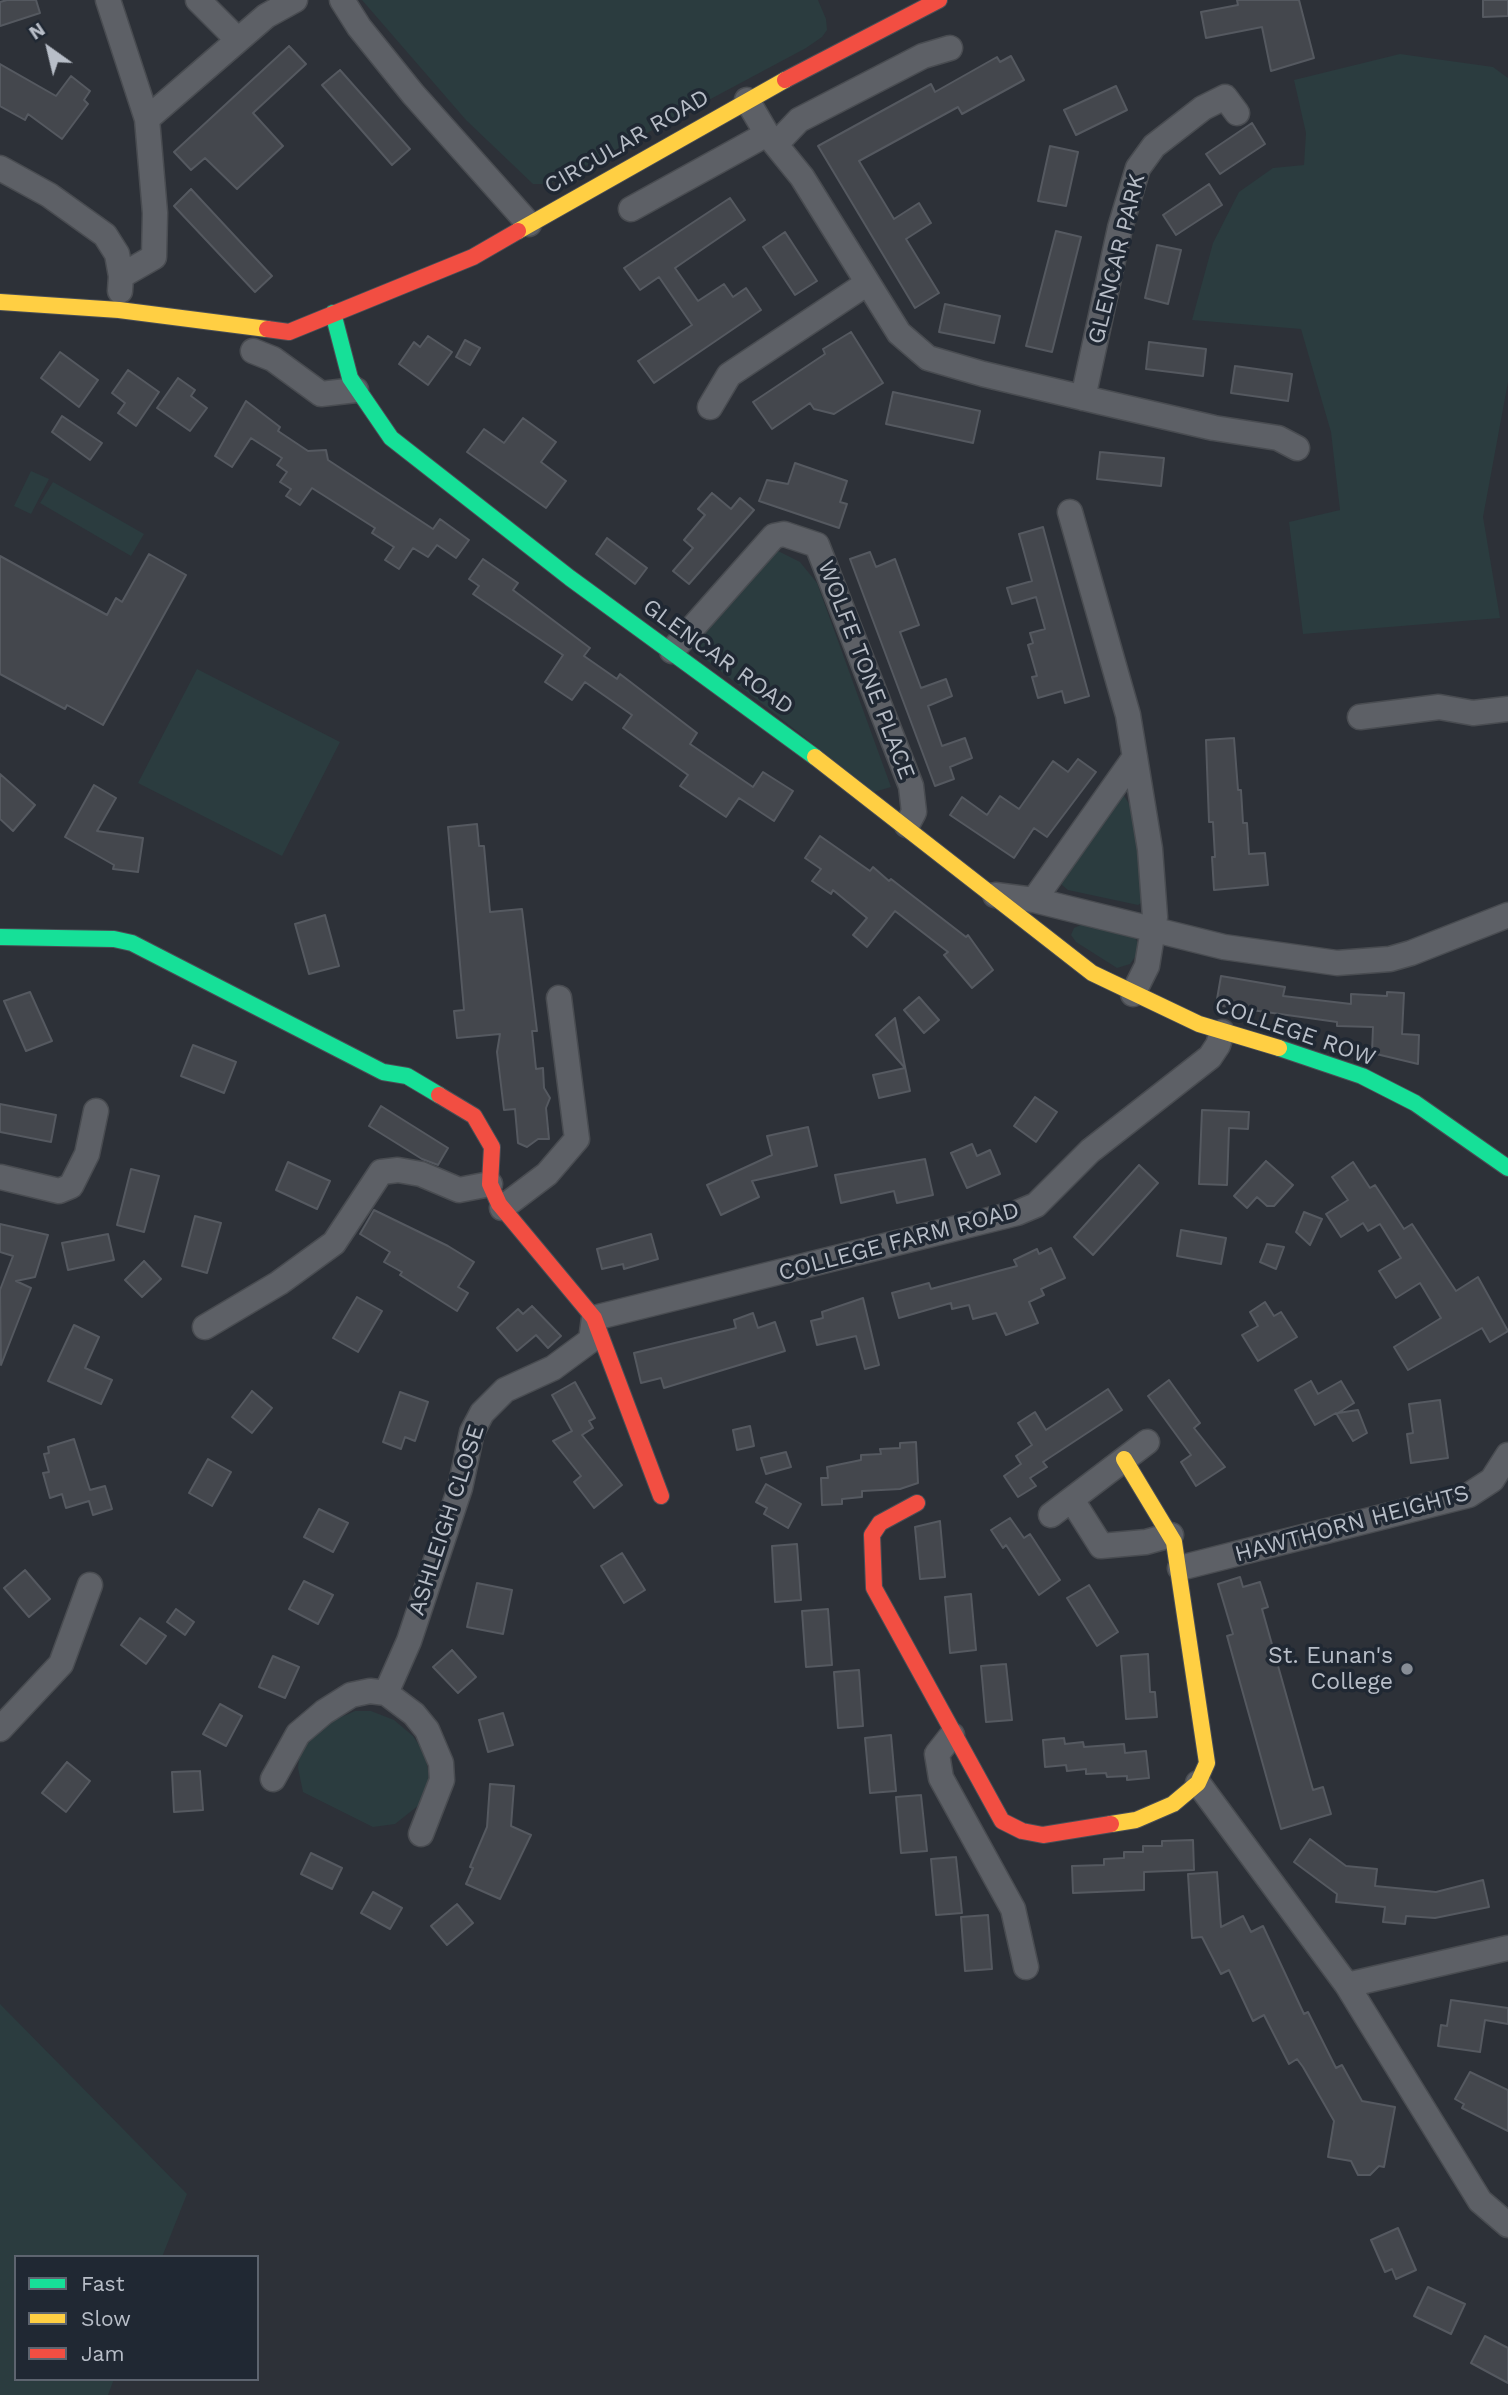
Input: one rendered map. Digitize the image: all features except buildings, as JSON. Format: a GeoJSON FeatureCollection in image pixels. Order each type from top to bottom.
{"type":"FeatureCollection","features":[{"type":"Feature","properties":{"kind":"street"},"geometry":{"type":"LineString","coordinates":[[108,0],[147,118],[155,212],[154,257],[121,276]]}},
{"type":"Feature","properties":{"kind":"street"},"geometry":{"type":"LineString","coordinates":[[198,0],[238,40]]}},
{"type":"Feature","properties":{"kind":"street"},"geometry":{"type":"LineString","coordinates":[[147,118],[266,16],[295,0]]}},
{"type":"Feature","properties":{"kind":"street"},"geometry":{"type":"LineString","coordinates":[[342,0],[359,27],[413,94],[529,224]]}},
{"type":"Feature","properties":{"kind":"street","name":"CIRCULAR ROAD"},"geometry":{"type":"LineString","coordinates":[[216,320],[289,332],[473,257],[747,100],[939,0]]}},
{"type":"Feature","properties":{"kind":"street"},"geometry":{"type":"LineString","coordinates":[[631,208],[772,138],[799,120],[923,57],[950,48]]}},
{"type":"Feature","properties":{"kind":"street","name":"GLENCAR PARK"},"geometry":{"type":"LineString","coordinates":[[1083,398],[1120,228],[1138,168],[1154,146],[1203,108],[1225,97],[1237,113]]}},
{"type":"Feature","properties":{"kind":"street"},"geometry":{"type":"LineString","coordinates":[[747,100],[802,177],[866,284],[899,333],[928,358],[982,374],[1214,428],[1278,438],[1297,448]]}},
{"type":"Feature","properties":{"kind":"street"},"geometry":{"type":"LineString","coordinates":[[0,168],[49,195],[105,235],[117,254],[121,276],[119,310]]}},
{"type":"Feature","properties":{"kind":"street"},"geometry":{"type":"LineString","coordinates":[[710,407],[729,375],[866,284]]}},
{"type":"Feature","properties":{"kind":"street"},"geometry":{"type":"LineString","coordinates":[[0,302],[216,320],[268,312]]}},
{"type":"Feature","properties":{"kind":"street"},"geometry":{"type":"LineString","coordinates":[[301,309],[333,313]]}},
{"type":"Feature","properties":{"kind":"street","name":"GLENCAR ROAD"},"geometry":{"type":"LineString","coordinates":[[333,313],[348,371],[356,390],[391,438],[570,578],[907,825],[1051,943],[1092,973],[1133,994]]}},
{"type":"Feature","properties":{"kind":"street"},"geometry":{"type":"LineString","coordinates":[[253,351],[273,359],[321,394],[356,390]]}},
{"type":"Feature","properties":{"kind":"street"},"geometry":{"type":"LineString","coordinates":[[1070,512],[1113,656],[1135,757],[1150,849],[1154,894],[1153,931],[1147,966],[1133,994]]}},
{"type":"Feature","properties":{"kind":"street","name":"WOLFE TONE PLACE"},"geometry":{"type":"LineString","coordinates":[[672,651],[774,536],[784,534],[814,543],[821,553],[911,786],[915,805],[907,825]]}},
{"type":"Feature","properties":{"kind":"street"},"geometry":{"type":"LineString","coordinates":[[1360,718],[1439,707],[1473,713],[1508,709]]}},
{"type":"Feature","properties":{"kind":"street"},"geometry":{"type":"LineString","coordinates":[[1040,892],[1135,757]]}},
{"type":"Feature","properties":{"kind":"street"},"geometry":{"type":"LineString","coordinates":[[994,895],[1040,892],[1065,909],[1153,931],[1267,956],[1336,963],[1364,963],[1411,953],[1508,915]]}},
{"type":"Feature","properties":{"kind":"street"},"geometry":{"type":"LineString","coordinates":[[1051,943],[1065,909]]}},
{"type":"Feature","properties":{"kind":"street"},"geometry":{"type":"LineString","coordinates":[[0,937],[114,939],[132,943],[383,1072],[407,1076],[474,1116],[492,1147],[490,1184],[502,1208],[594,1318],[661,1496]]}},
{"type":"Feature","properties":{"kind":"street","name":"COLLEGE ROW"},"geometry":{"type":"LineString","coordinates":[[1133,994],[1222,1032],[1325,1061],[1362,1076],[1415,1102],[1508,1168]]}},
{"type":"Feature","properties":{"kind":"street"},"geometry":{"type":"LineString","coordinates":[[502,1208],[547,1174],[577,1139],[559,998]]}},
{"type":"Feature","properties":{"kind":"street","name":"COLLEGE FARM ROAD"},"geometry":{"type":"LineString","coordinates":[[594,1318],[1017,1213],[1036,1205],[1090,1152],[1210,1057],[1222,1032]]}},
{"type":"Feature","properties":{"kind":"street"},"geometry":{"type":"LineString","coordinates":[[0,1177],[59,1191],[71,1186],[86,1154],[96,1111]]}},
{"type":"Feature","properties":{"kind":"street"},"geometry":{"type":"LineString","coordinates":[[205,1327],[279,1283],[334,1243],[381,1172],[398,1170],[421,1174],[459,1189],[490,1184]]}},
{"type":"Feature","properties":{"kind":"street","name":"ASHLEIGH CLOSE"},"geometry":{"type":"LineString","coordinates":[[386,1693],[408,1641],[460,1488],[472,1432],[493,1399],[505,1390],[553,1368],[590,1340],[594,1318]]}},
{"type":"Feature","properties":{"kind":"street"},"geometry":{"type":"LineString","coordinates":[[1051,1515],[1147,1442]]}},
{"type":"Feature","properties":{"kind":"street","name":"HAWTHORN HEIGHTS"},"geometry":{"type":"LineString","coordinates":[[1180,1568],[1469,1495],[1492,1480],[1508,1455]]}},
{"type":"Feature","properties":{"kind":"street"},"geometry":{"type":"LineString","coordinates":[[917,1503],[880,1523],[872,1535],[874,1588],[952,1735],[1002,1821],[1029,1833],[1055,1835],[1150,1815],[1181,1799],[1198,1783],[1207,1763],[1207,1748],[1180,1568],[1171,1535],[1124,1459]]}},
{"type":"Feature","properties":{"kind":"street"},"geometry":{"type":"LineString","coordinates":[[1072,1500],[1101,1546],[1146,1542],[1171,1535]]}},
{"type":"Feature","properties":{"kind":"street"},"geometry":{"type":"LineString","coordinates":[[0,1729],[61,1664],[90,1585]]}},
{"type":"Feature","properties":{"kind":"street"},"geometry":{"type":"LineString","coordinates":[[273,1779],[298,1734],[324,1712],[351,1695],[370,1691],[386,1693],[414,1714],[427,1730],[442,1763],[442,1780],[421,1834]]}},
{"type":"Feature","properties":{"kind":"street"},"geometry":{"type":"LineString","coordinates":[[952,1735],[937,1754],[941,1779],[1013,1909],[1026,1967]]}},
{"type":"Feature","properties":{"kind":"street"},"geometry":{"type":"LineString","coordinates":[[1198,1783],[1347,1985],[1480,2201],[1508,2225]]}},
{"type":"Feature","properties":{"kind":"street"},"geometry":{"type":"LineString","coordinates":[[1347,1985],[1508,1948]]}},
{"type":"Feature","properties":{"kind":"shaded area"},"geometry":{"type":"Polygon","coordinates":[[[362,0],[818,0],[826,19],[827,30],[806,48],[574,172],[549,184],[533,184],[466,120],[362,0]]]}},
{"type":"Feature","properties":{"kind":"shaded area"},"geometry":{"type":"Polygon","coordinates":[[[1400,54],[1493,67],[1508,78],[1508,382],[1483,517],[1500,618],[1303,634],[1289,522],[1340,510],[1331,432],[1301,329],[1192,320],[1213,243],[1239,192],[1273,168],[1304,165],[1306,133],[1294,80],[1400,54]]]}},
{"type":"Feature","properties":{"kind":"shaded area"},"geometry":{"type":"Polygon","coordinates":[[[31,471],[49,479],[31,514],[14,506],[31,471]]]}},
{"type":"Feature","properties":{"kind":"shaded area"},"geometry":{"type":"Polygon","coordinates":[[[53,482],[144,534],[131,556],[40,503],[53,482]]]}},
{"type":"Feature","properties":{"kind":"shaded area"},"geometry":{"type":"Polygon","coordinates":[[[776,550],[800,562],[817,583],[891,787],[874,792],[690,647],[776,550]]]}},
{"type":"Feature","properties":{"kind":"shaded area"},"geometry":{"type":"Polygon","coordinates":[[[197,669],[340,742],[282,856],[138,783],[197,669]]]}},
{"type":"Feature","properties":{"kind":"shaded area"},"geometry":{"type":"Polygon","coordinates":[[[1123,794],[1131,807],[1147,899],[1138,905],[1068,890],[1062,885],[1061,879],[1123,794]]]}},
{"type":"Feature","properties":{"kind":"shaded area"},"geometry":{"type":"Polygon","coordinates":[[[1085,923],[1134,935],[1139,946],[1130,964],[1117,968],[1076,942],[1071,935],[1074,928],[1085,923]]]}},
{"type":"Feature","properties":{"kind":"shaded area"},"geometry":{"type":"Polygon","coordinates":[[[355,1711],[371,1711],[394,1720],[413,1736],[425,1754],[430,1782],[424,1801],[395,1824],[373,1827],[303,1792],[298,1768],[300,1751],[328,1723],[355,1711]]]}},
{"type":"Feature","properties":{"kind":"shaded area"},"geometry":{"type":"Polygon","coordinates":[[[0,2004],[187,2194],[163,2255],[14,2255],[14,2381],[113,2381],[108,2395],[0,2395],[0,2004]]]}},
{"type":"Feature","properties":{"kind":"traffic: fast"},"geometry":{"type":"LineString","coordinates":[[333,313],[350,378],[391,438],[570,578],[815,757]]}},
{"type":"Feature","properties":{"kind":"traffic: fast"},"geometry":{"type":"LineString","coordinates":[[0,937],[114,939],[132,943],[383,1072],[407,1076],[439,1095]]}},
{"type":"Feature","properties":{"kind":"traffic: fast"},"geometry":{"type":"LineString","coordinates":[[1279,1048],[1362,1076],[1415,1103],[1508,1168]]}},
{"type":"Feature","properties":{"kind":"traffic: slow"},"geometry":{"type":"LineString","coordinates":[[518,231],[785,80]]}},
{"type":"Feature","properties":{"kind":"traffic: slow"},"geometry":{"type":"LineString","coordinates":[[0,302],[119,310],[267,329]]}},
{"type":"Feature","properties":{"kind":"traffic: slow"},"geometry":{"type":"LineString","coordinates":[[815,757],[1092,973],[1199,1024],[1279,1048]]}},
{"type":"Feature","properties":{"kind":"traffic: slow"},"geometry":{"type":"LineString","coordinates":[[1111,1824],[1136,1820],[1173,1804],[1198,1783],[1207,1763],[1174,1542],[1124,1459]]}},
{"type":"Feature","properties":{"kind":"traffic: jam"},"geometry":{"type":"LineString","coordinates":[[785,80],[939,0]]}},
{"type":"Feature","properties":{"kind":"traffic: jam"},"geometry":{"type":"LineString","coordinates":[[267,329],[289,332],[473,257],[518,231]]}},
{"type":"Feature","properties":{"kind":"traffic: jam"},"geometry":{"type":"LineString","coordinates":[[439,1095],[474,1116],[492,1147],[490,1184],[499,1204],[594,1318],[661,1496]]}},
{"type":"Feature","properties":{"kind":"traffic: jam"},"geometry":{"type":"LineString","coordinates":[[917,1503],[880,1523],[872,1535],[874,1588],[1002,1821],[1022,1831],[1043,1835],[1111,1824]]}},
{"type":"Feature","properties":{"kind":"place","name":"St. Eunan's College"},"geometry":{"type":"Point","coordinates":[1407,1669]}}]}
